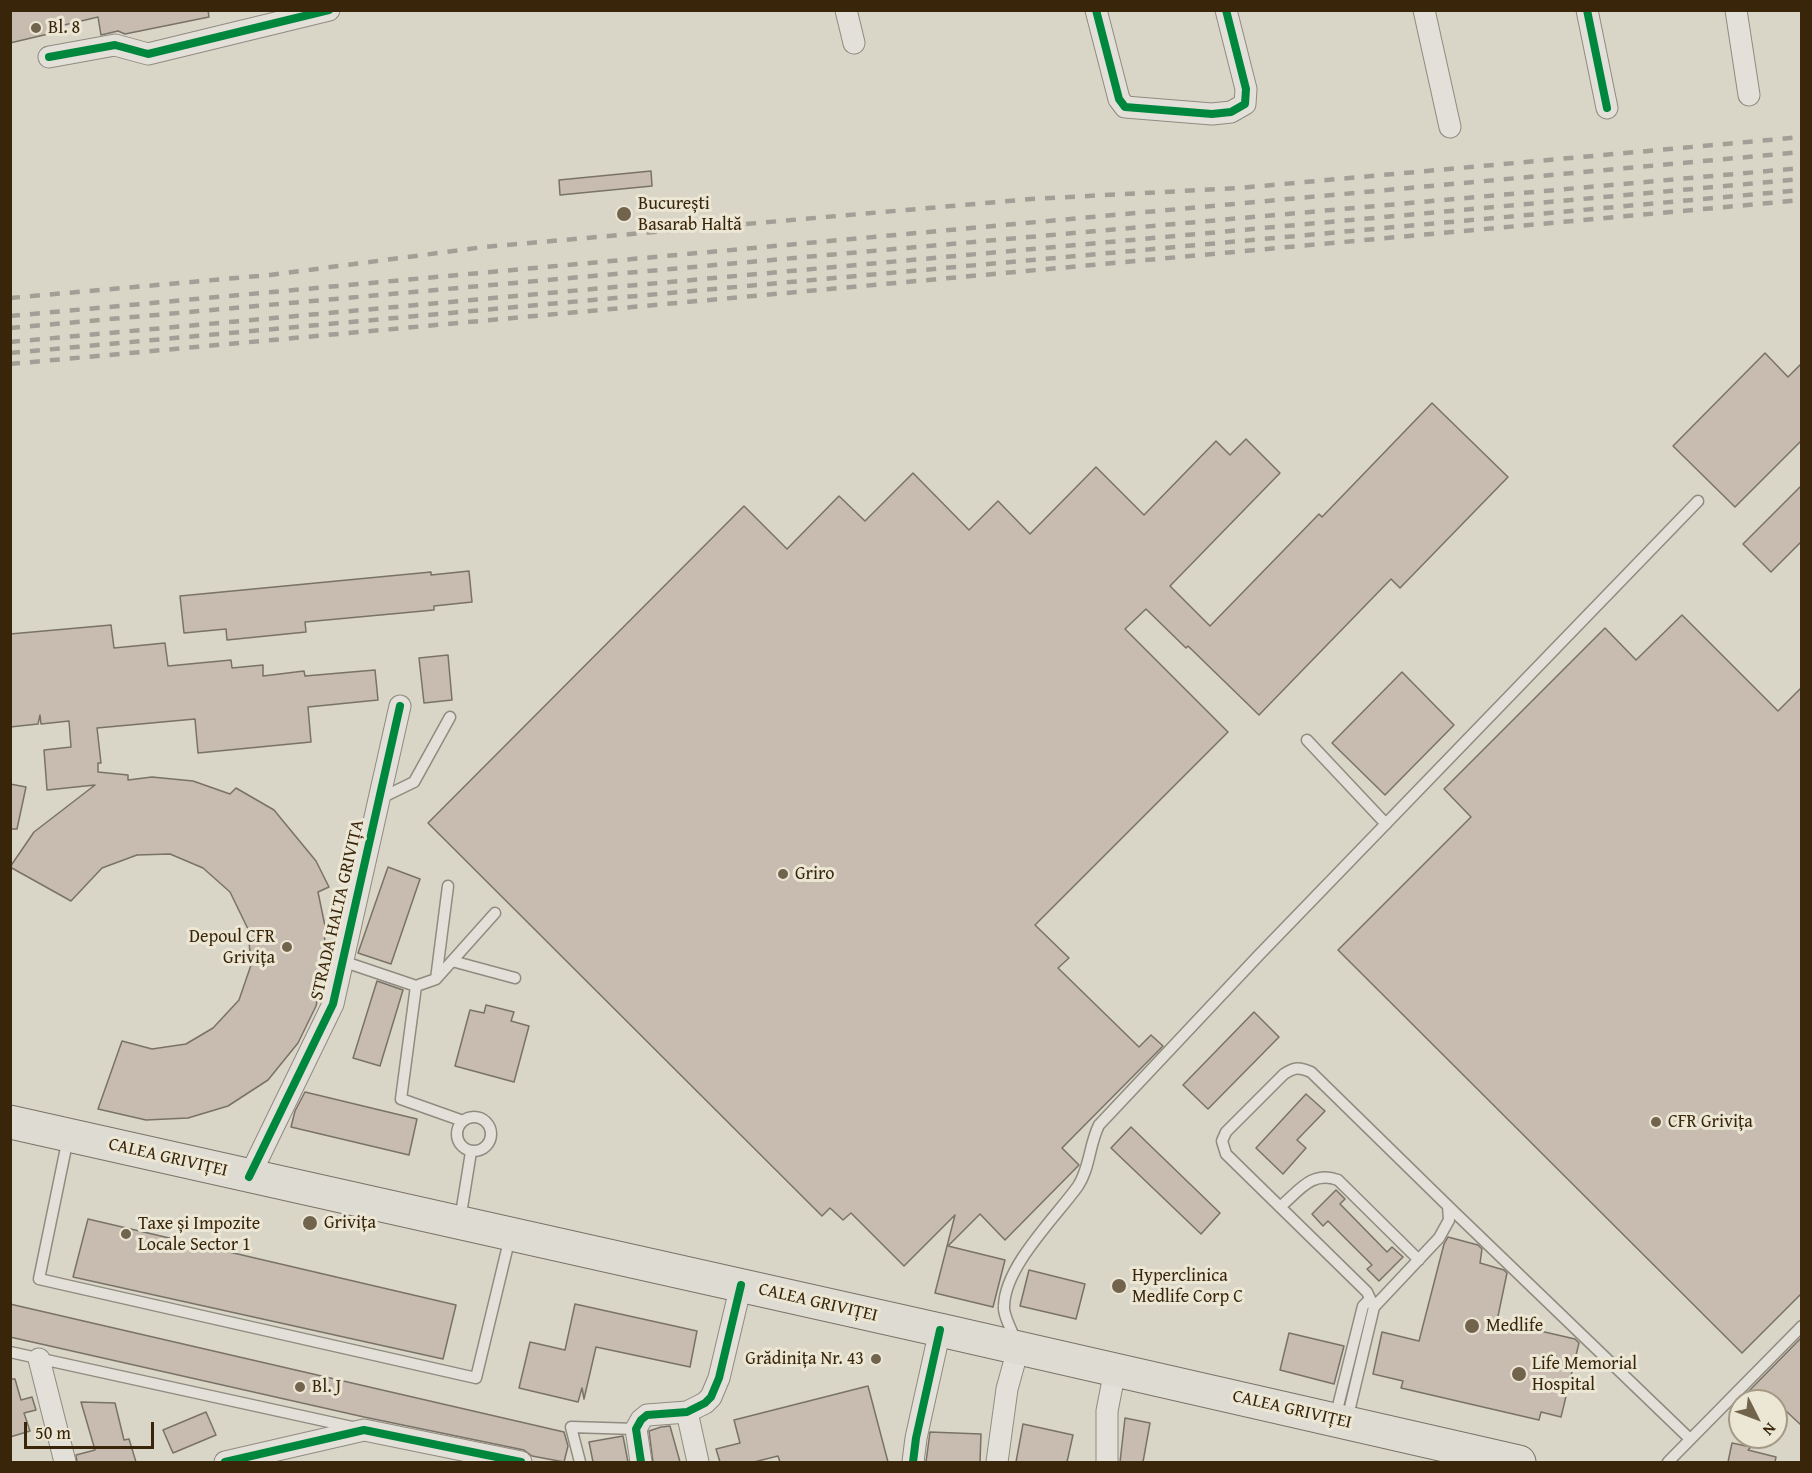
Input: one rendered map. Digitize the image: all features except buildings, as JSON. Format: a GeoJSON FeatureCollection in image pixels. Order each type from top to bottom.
{"type":"FeatureCollection","features":[{"type":"Feature","properties":{"kind":"main road","name":"CALEA GRIVIȚEI"},"geometry":{"type":"LineString","coordinates":[[10,1122],[1519,1462]]}},
{"type":"Feature","properties":{"kind":"street"},"geometry":{"type":"LineString","coordinates":[[49,57],[115,45],[148,54],[329,10]]}},
{"type":"Feature","properties":{"kind":"street"},"geometry":{"type":"LineString","coordinates":[[846,10],[854,43]]}},
{"type":"Feature","properties":{"kind":"street"},"geometry":{"type":"LineString","coordinates":[[1096,10],[1119,99],[1125,107],[1212,114],[1231,112],[1245,104],[1246,89],[1226,10]]}},
{"type":"Feature","properties":{"kind":"street"},"geometry":{"type":"LineString","coordinates":[[1425,10],[1450,127]]}},
{"type":"Feature","properties":{"kind":"street"},"geometry":{"type":"LineString","coordinates":[[1587,10],[1607,108]]}},
{"type":"Feature","properties":{"kind":"street"},"geometry":{"type":"LineString","coordinates":[[1736,10],[1749,95]]}},
{"type":"Feature","properties":{"kind":"street","name":"STRADA HALTA GRIVIȚA"},"geometry":{"type":"LineString","coordinates":[[249,1177],[333,1004],[400,706]]}},
{"type":"Feature","properties":{"kind":"street"},"geometry":{"type":"LineString","coordinates":[[641,1462],[636,1429],[638,1423],[647,1415],[687,1412],[705,1403],[716,1388],[741,1285]]}},
{"type":"Feature","properties":{"kind":"street"},"geometry":{"type":"LineString","coordinates":[[913,1462],[916,1438],[940,1330]]}},
{"type":"Feature","properties":{"kind":"street"},"geometry":{"type":"LineString","coordinates":[[997,1462],[1007,1389],[1018,1349]]}},
{"type":"Feature","properties":{"kind":"street"},"geometry":{"type":"LineString","coordinates":[[39,1359],[65,1462]]}},
{"type":"Feature","properties":{"kind":"street"},"geometry":{"type":"LineString","coordinates":[[1107,1462],[1107,1411],[1115,1370]]}},
{"type":"Feature","properties":{"kind":"street"},"geometry":{"type":"LineString","coordinates":[[687,1412],[698,1462]]}},
{"type":"Feature","properties":{"kind":"street"},"geometry":{"type":"LineString","coordinates":[[225,1462],[364,1430],[521,1462]]}},
{"type":"Feature","properties":{"kind":"lane"},"geometry":{"type":"LineString","coordinates":[[1018,1349],[1003,1307],[1008,1286],[1024,1256],[1078,1185],[1088,1165],[1093,1137],[1099,1125],[1698,501]]}},
{"type":"Feature","properties":{"kind":"lane"},"geometry":{"type":"LineString","coordinates":[[379,799],[414,782],[450,717]]}},
{"type":"Feature","properties":{"kind":"lane"},"geometry":{"type":"LineString","coordinates":[[1307,740],[1386,824]]}},
{"type":"Feature","properties":{"kind":"lane"},"geometry":{"type":"LineString","coordinates":[[436,979],[448,886]]}},
{"type":"Feature","properties":{"kind":"lane"},"geometry":{"type":"LineString","coordinates":[[342,961],[416,986],[436,979],[495,913]]}},
{"type":"Feature","properties":{"kind":"lane"},"geometry":{"type":"LineString","coordinates":[[452,961],[515,978]]}},
{"type":"Feature","properties":{"kind":"lane"},"geometry":{"type":"LineString","coordinates":[[416,986],[401,1099],[463,1121]]}},
{"type":"Feature","properties":{"kind":"lane"},"geometry":{"type":"LineString","coordinates":[[1372,1303],[1367,1292],[1226,1154],[1222,1141],[1226,1132],[1284,1074],[1294,1067],[1311,1072],[1690,1439]]}},
{"type":"Feature","properties":{"kind":"lane"},"geometry":{"type":"LineString","coordinates":[[477,1117],[487,1122],[491,1140],[482,1150],[471,1152],[461,1147],[456,1136],[463,1121],[477,1117]]}},
{"type":"Feature","properties":{"kind":"lane"},"geometry":{"type":"LineString","coordinates":[[68,1135],[39,1279],[262,1330],[477,1378],[511,1235]]}},
{"type":"Feature","properties":{"kind":"lane"},"geometry":{"type":"LineString","coordinates":[[460,1223],[471,1152]]}},
{"type":"Feature","properties":{"kind":"lane"},"geometry":{"type":"LineString","coordinates":[[1280,1207],[1313,1178],[1327,1176],[1333,1178],[1338,1180],[1419,1260]]}},
{"type":"Feature","properties":{"kind":"lane"},"geometry":{"type":"LineString","coordinates":[[1340,1422],[1372,1303],[1419,1260],[1446,1228],[1449,1220],[1448,1206]]}},
{"type":"Feature","properties":{"kind":"lane"},"geometry":{"type":"LineString","coordinates":[[1668,1462],[1802,1326]]}},
{"type":"Feature","properties":{"kind":"lane"},"geometry":{"type":"LineString","coordinates":[[10,1352],[364,1430]]}},
{"type":"Feature","properties":{"kind":"lane"},"geometry":{"type":"LineString","coordinates":[[580,1462],[571,1427],[636,1429]]}},
{"type":"Feature","properties":{"kind":"railway"},"geometry":{"type":"LineString","coordinates":[[10,298],[270,275],[484,247],[1031,199],[1239,188],[1802,137]]}},
{"type":"Feature","properties":{"kind":"railway"},"geometry":{"type":"LineString","coordinates":[[10,316],[1802,152]]}},
{"type":"Feature","properties":{"kind":"railway"},"geometry":{"type":"LineString","coordinates":[[10,328],[1802,168]]}},
{"type":"Feature","properties":{"kind":"railway"},"geometry":{"type":"LineString","coordinates":[[10,342],[1802,179]]}},
{"type":"Feature","properties":{"kind":"railway"},"geometry":{"type":"LineString","coordinates":[[10,353],[1802,190]]}},
{"type":"Feature","properties":{"kind":"railway"},"geometry":{"type":"LineString","coordinates":[[10,364],[1802,200]]}},
{"type":"Feature","properties":{"kind":"cycle path"},"geometry":{"type":"LineString","coordinates":[[49,57],[115,45],[148,54],[329,10]]}},
{"type":"Feature","properties":{"kind":"cycle path"},"geometry":{"type":"LineString","coordinates":[[1096,10],[1119,99],[1125,107],[1212,114],[1231,112],[1245,104],[1246,89],[1226,10]]}},
{"type":"Feature","properties":{"kind":"cycle path"},"geometry":{"type":"LineString","coordinates":[[1587,10],[1607,108]]}},
{"type":"Feature","properties":{"kind":"cycle path"},"geometry":{"type":"LineString","coordinates":[[249,1177],[333,1004],[400,706]]}},
{"type":"Feature","properties":{"kind":"cycle path"},"geometry":{"type":"LineString","coordinates":[[641,1462],[636,1429],[641,1420],[647,1415],[687,1412],[705,1403],[711,1397],[719,1378],[741,1285]]}},
{"type":"Feature","properties":{"kind":"cycle path"},"geometry":{"type":"LineString","coordinates":[[913,1462],[916,1438],[940,1330]]}},
{"type":"Feature","properties":{"kind":"cycle path"},"geometry":{"type":"LineString","coordinates":[[225,1462],[364,1430],[521,1462]]}},
{"type":"Feature","properties":{"kind":"place","name":"Bl. 8"},"geometry":{"type":"Point","coordinates":[36,28]}},
{"type":"Feature","properties":{"kind":"place","name":"București Basarab Haltă"},"geometry":{"type":"Point","coordinates":[624,214]}},
{"type":"Feature","properties":{"kind":"place","name":"Griro"},"geometry":{"type":"Point","coordinates":[783,874]}},
{"type":"Feature","properties":{"kind":"place","name":"Depoul CFR Grivița"},"geometry":{"type":"Point","coordinates":[287,947]}},
{"type":"Feature","properties":{"kind":"place","name":"CFR Grivița"},"geometry":{"type":"Point","coordinates":[1656,1122]}},
{"type":"Feature","properties":{"kind":"place","name":"Grivița"},"geometry":{"type":"Point","coordinates":[310,1223]}},
{"type":"Feature","properties":{"kind":"place","name":"Taxe și Impozite Locale Sector 1"},"geometry":{"type":"Point","coordinates":[126,1234]}},
{"type":"Feature","properties":{"kind":"place","name":"Hyperclinica Medlife Corp C"},"geometry":{"type":"Point","coordinates":[1119,1286]}},
{"type":"Feature","properties":{"kind":"place","name":"Medlife"},"geometry":{"type":"Point","coordinates":[1472,1326]}},
{"type":"Feature","properties":{"kind":"place","name":"Grădinița Nr. 43"},"geometry":{"type":"Point","coordinates":[876,1359]}},
{"type":"Feature","properties":{"kind":"place","name":"Life Memorial Hospital"},"geometry":{"type":"Point","coordinates":[1519,1374]}},
{"type":"Feature","properties":{"kind":"place","name":"Bl. J"},"geometry":{"type":"Point","coordinates":[300,1387]}}]}
